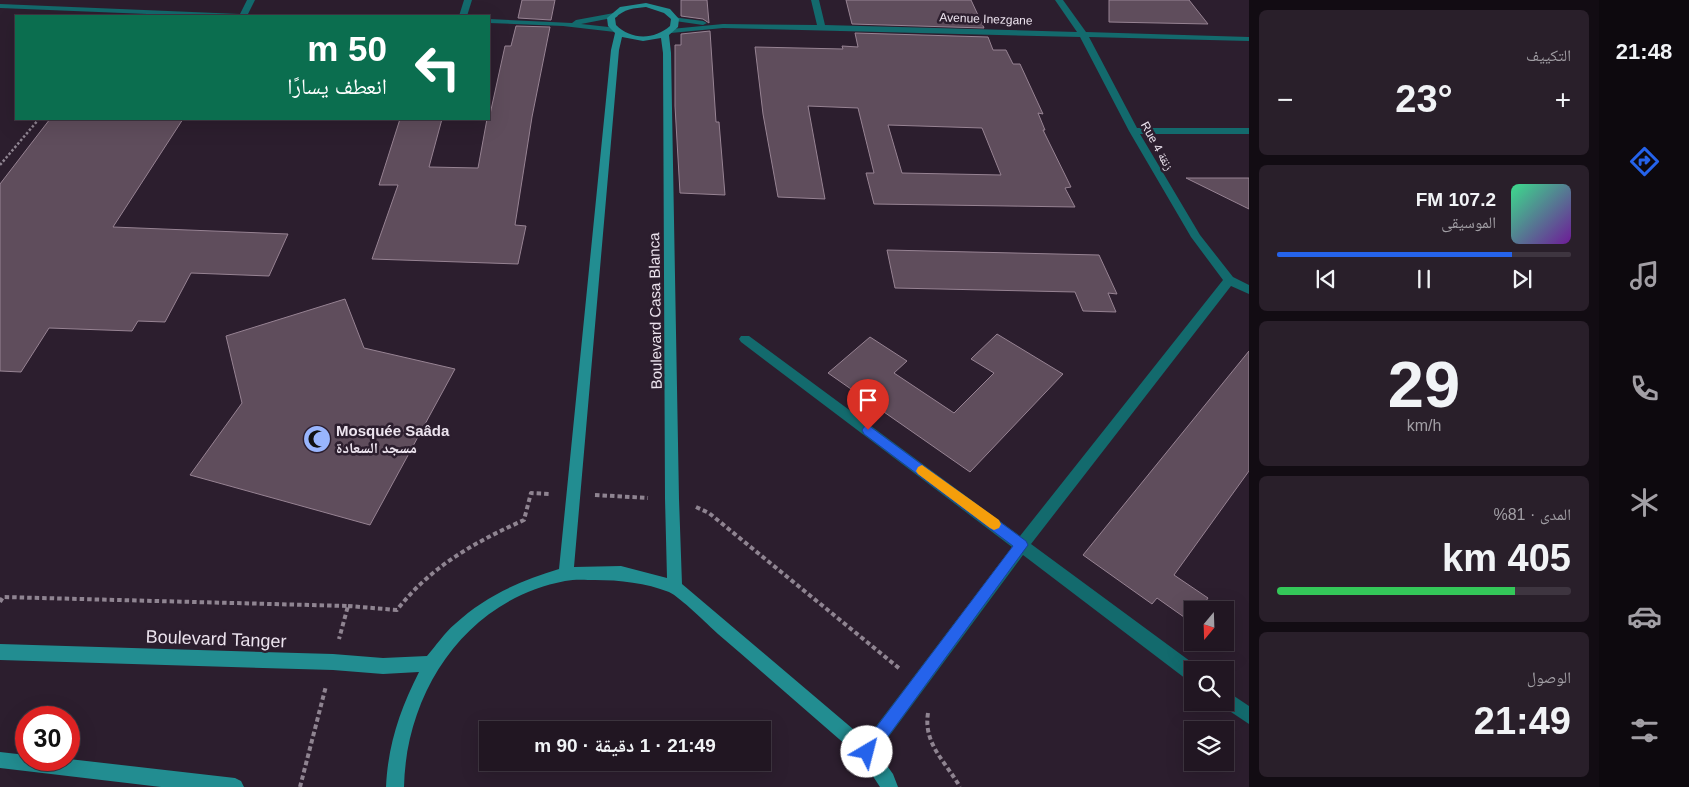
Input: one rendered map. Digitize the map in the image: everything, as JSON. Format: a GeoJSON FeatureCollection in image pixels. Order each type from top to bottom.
{"type":"FeatureCollection","features":[{"type":"Feature","properties":{"kind":"main road"},"geometry":{"type":"LineString","coordinates":[[666,0],[666,11]]}},
{"type":"Feature","properties":{"kind":"main road"},"geometry":{"type":"LineString","coordinates":[[623,4],[646,5],[666,11],[675,19],[674,27],[668,33],[646,38],[627,36],[617,31],[610,22],[623,4]]}},
{"type":"Feature","properties":{"kind":"main road"},"geometry":{"type":"LineString","coordinates":[[566,574],[617,31]]}},
{"type":"Feature","properties":{"kind":"main road","name":"Boulevard Casa Blanca"},"geometry":{"type":"LineString","coordinates":[[668,33],[672,499],[675,587]]}},
{"type":"Feature","properties":{"kind":"main road"},"geometry":{"type":"LineString","coordinates":[[395,787],[396,759],[409,708],[431,664],[459,630],[492,603],[528,585],[566,574],[621,573],[675,587],[867,752],[887,780],[889,787]]}},
{"type":"Feature","properties":{"kind":"main road","name":"Boulevard Tanger"},"geometry":{"type":"LineString","coordinates":[[0,652],[333,662],[383,666],[431,664]]}},
{"type":"Feature","properties":{"kind":"main road"},"geometry":{"type":"LineString","coordinates":[[0,760],[235,787]]}},
{"type":"Feature","properties":{"kind":"street"},"geometry":{"type":"LineString","coordinates":[[243,15],[251,0]]}},
{"type":"Feature","properties":{"kind":"street"},"geometry":{"type":"LineString","coordinates":[[463,15],[468,0]]}},
{"type":"Feature","properties":{"kind":"street"},"geometry":{"type":"LineString","coordinates":[[815,0],[822,27]]}},
{"type":"Feature","properties":{"kind":"street","name":"Rue 4 زنقة"},"geometry":{"type":"LineString","coordinates":[[1059,0],[1083,34],[1134,131],[1196,237],[1229,280],[1249,290]]}},
{"type":"Feature","properties":{"kind":"street"},"geometry":{"type":"LineString","coordinates":[[0,6],[220,15]]}},
{"type":"Feature","properties":{"kind":"street"},"geometry":{"type":"LineString","coordinates":[[564,24],[614,15]]}},
{"type":"Feature","properties":{"kind":"street"},"geometry":{"type":"LineString","coordinates":[[675,19],[723,26]]}},
{"type":"Feature","properties":{"kind":"street"},"geometry":{"type":"LineString","coordinates":[[490,21],[564,24],[617,31]]}},
{"type":"Feature","properties":{"kind":"street"},"geometry":{"type":"LineString","coordinates":[[668,33],[723,26]]}},
{"type":"Feature","properties":{"kind":"street","name":"Avenue Inezgane"},"geometry":{"type":"LineString","coordinates":[[723,26],[1249,39]]}},
{"type":"Feature","properties":{"kind":"street"},"geometry":{"type":"LineString","coordinates":[[1134,131],[1249,131]]}},
{"type":"Feature","properties":{"kind":"street"},"geometry":{"type":"LineString","coordinates":[[867,752],[1022,545],[1229,280]]}},
{"type":"Feature","properties":{"kind":"street"},"geometry":{"type":"LineString","coordinates":[[745,338],[1184,668]]}},
{"type":"Feature","properties":{"kind":"street"},"geometry":{"type":"LineString","coordinates":[[1234,705],[1249,716]]}},
{"type":"Feature","properties":{"kind":"path"},"geometry":{"type":"LineString","coordinates":[[0,165],[38,120]]}},
{"type":"Feature","properties":{"kind":"building"},"geometry":{"type":"Polygon","coordinates":[[[522,0],[555,0],[551,20],[518,18],[522,0]]]}},
{"type":"Feature","properties":{"kind":"building"},"geometry":{"type":"Polygon","coordinates":[[[681,0],[707,0],[709,23],[703,19],[681,16],[681,0]]]}},
{"type":"Feature","properties":{"kind":"building"},"geometry":{"type":"Polygon","coordinates":[[[846,0],[971,0],[984,28],[852,24],[846,0]]]}},
{"type":"Feature","properties":{"kind":"building"},"geometry":{"type":"Polygon","coordinates":[[[1109,0],[1189,0],[1208,24],[1109,22],[1109,0]]]}},
{"type":"Feature","properties":{"kind":"building"},"geometry":{"type":"Polygon","coordinates":[[[516,26],[550,27],[532,117],[515,225],[526,226],[518,264],[372,259],[398,185],[379,185],[400,120],[442,120],[429,167],[478,168],[487,120],[490,120],[505,46],[511,46],[516,26]]]}},
{"type":"Feature","properties":{"kind":"building"},"geometry":{"type":"Polygon","coordinates":[[[710,31],[716,122],[719,122],[725,195],[680,193],[675,106],[675,45],[681,45],[681,34],[710,31]]]}},
{"type":"Feature","properties":{"kind":"building"},"geometry":{"type":"Polygon","coordinates":[[[855,33],[988,37],[993,50],[1006,50],[1013,64],[1020,64],[1043,114],[1038,113],[1045,130],[1043,130],[1071,187],[1065,188],[1075,207],[874,204],[866,173],[874,173],[858,108],[808,106],[825,199],[778,197],[763,114],[755,47],[843,49],[842,46],[858,47],[855,33]],[[888,125],[902,173],[1001,175],[982,128],[888,125]]]}},
{"type":"Feature","properties":{"kind":"building"},"geometry":{"type":"Polygon","coordinates":[[[49,120],[182,120],[113,227],[288,234],[269,276],[191,273],[165,322],[138,321],[132,331],[49,328],[21,372],[0,371],[0,184],[49,120]]]}},
{"type":"Feature","properties":{"kind":"building"},"geometry":{"type":"Polygon","coordinates":[[[1186,178],[1249,178],[1249,209],[1186,178]]]}},
{"type":"Feature","properties":{"kind":"building"},"geometry":{"type":"Polygon","coordinates":[[[887,250],[1099,255],[1117,294],[1108,293],[1116,312],[1083,311],[1075,292],[895,288],[887,250]]]}},
{"type":"Feature","properties":{"kind":"building","name":"Mosquée Saâda مسجد السعادة"},"geometry":{"type":"Polygon","coordinates":[[[345,299],[364,348],[455,369],[370,525],[190,475],[242,403],[226,336],[345,299]]]}},
{"type":"Feature","properties":{"kind":"building"},"geometry":{"type":"Polygon","coordinates":[[[997,334],[1063,374],[970,472],[828,373],[870,337],[907,361],[894,373],[954,413],[994,373],[971,359],[997,334]]]}},
{"type":"Feature","properties":{"kind":"building"},"geometry":{"type":"Polygon","coordinates":[[[1249,351],[1249,471],[1174,575],[1208,598],[1206,601],[1184,601],[1184,617],[1157,598],[1152,604],[1083,555],[1249,351]]]}},
{"type":"Feature","properties":{"kind":"slow traffic"},"geometry":{"type":"LineString","coordinates":[[922,471],[994,524]]}},
{"type":"Feature","properties":{"kind":"place","name":"Mosquée Saâda مسجد السعادة"},"geometry":{"type":"Point","coordinates":[317,439]}},
{"type":"Feature","properties":{"kind":"route"},"geometry":{"type":"LineString","coordinates":[[867,752],[1022,545],[868,430]]}}]}
